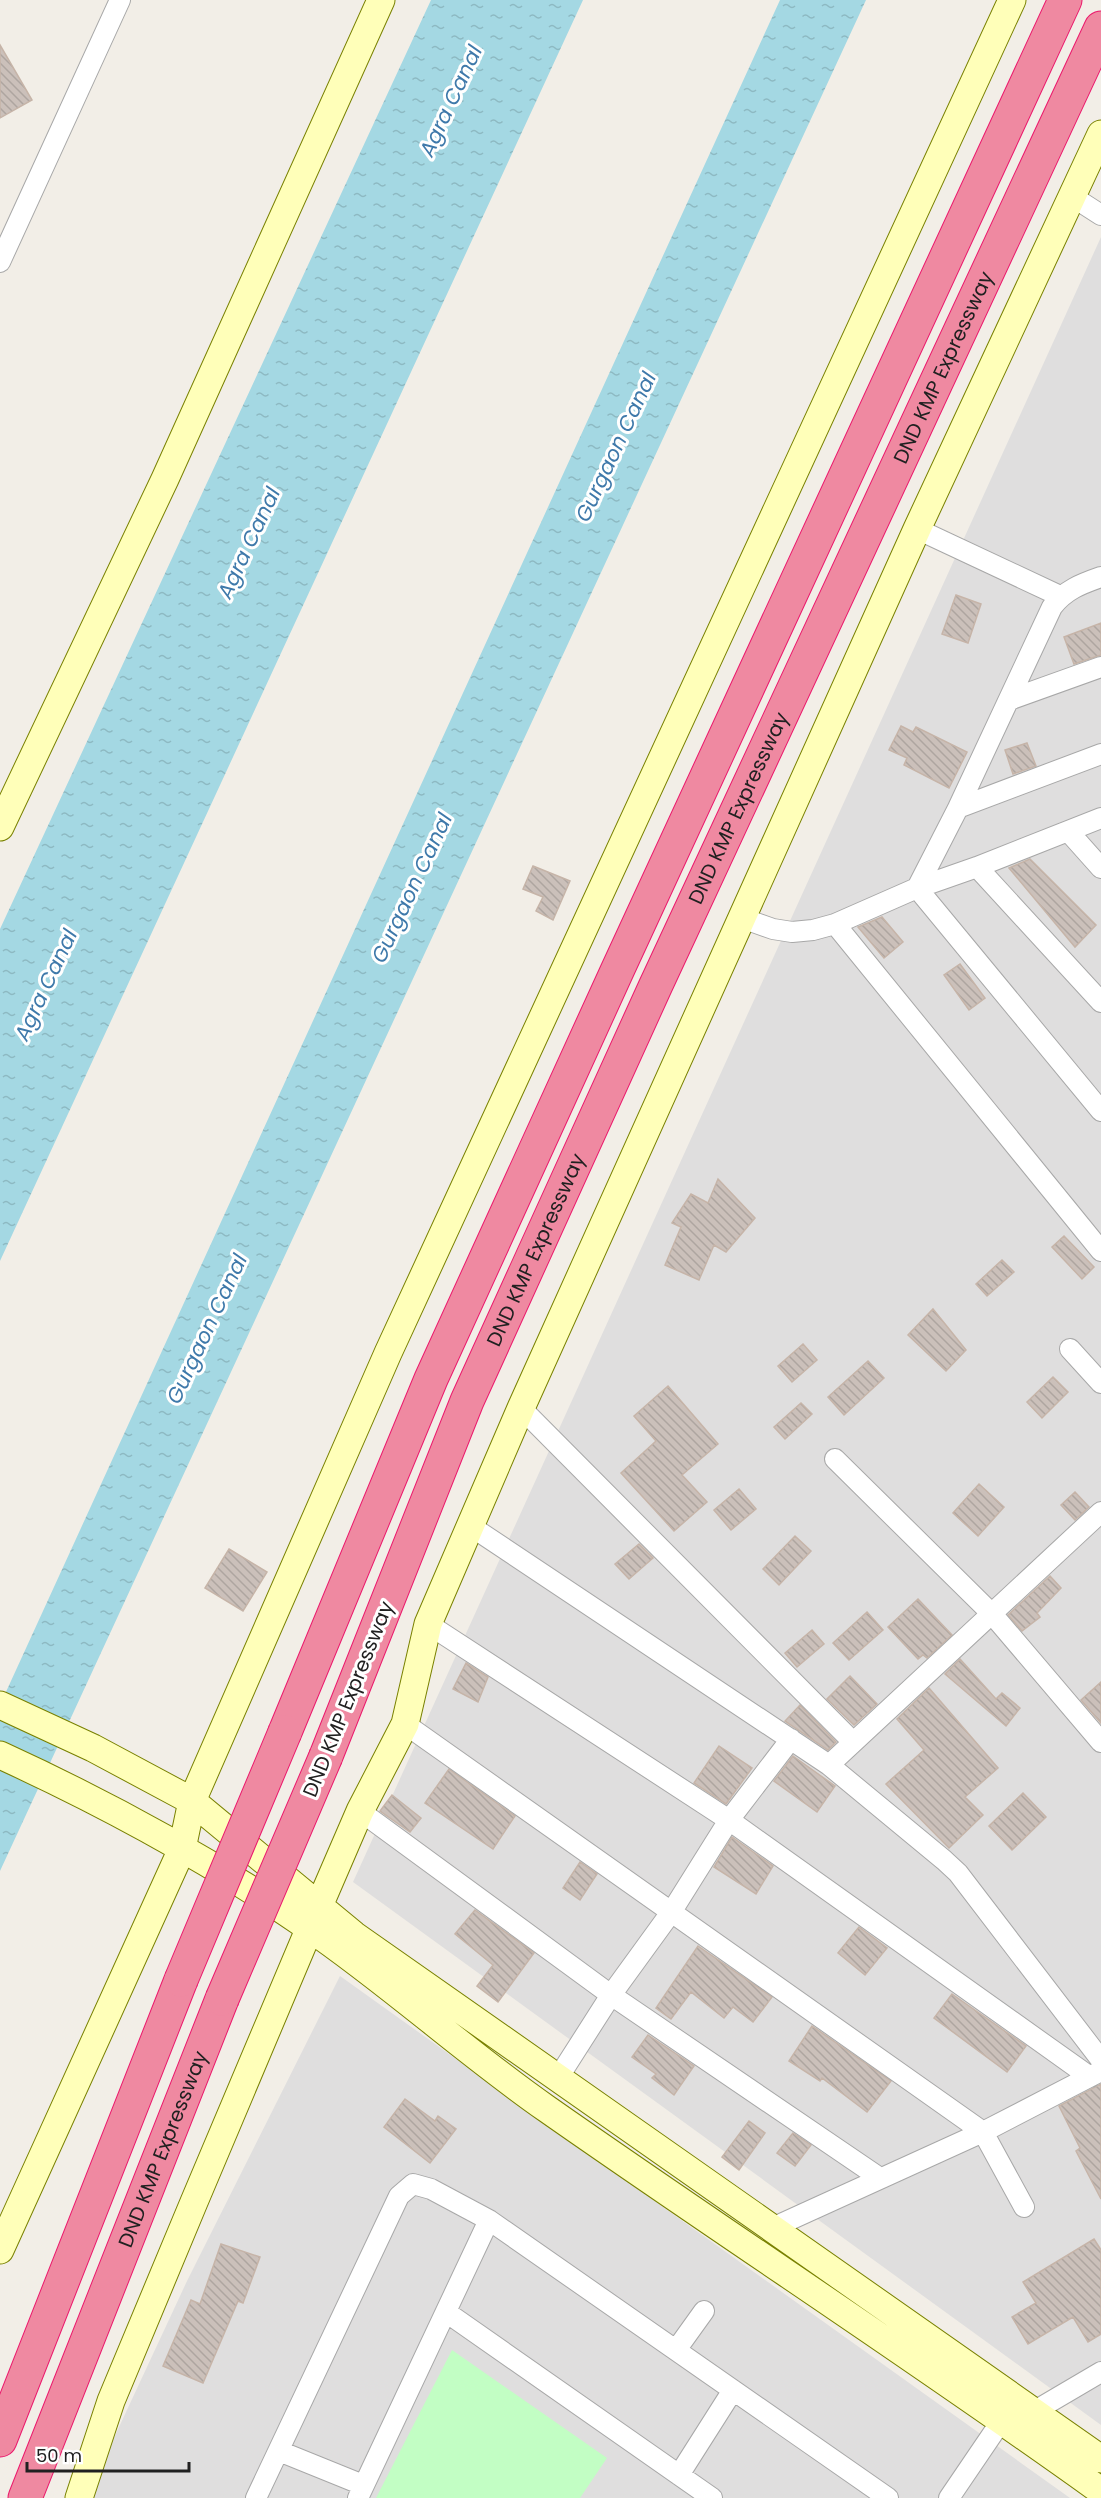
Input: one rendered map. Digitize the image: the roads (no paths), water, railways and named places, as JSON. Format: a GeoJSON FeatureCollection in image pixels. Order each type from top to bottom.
{"type":"FeatureCollection","features":[{"type":"Feature","properties":{"kind":"highway","name":"DND KMP Expressway"},"geometry":{"type":"LineString","coordinates":[[0,2440],[181,1980],[436,1368],[1065,0]]}},
{"type":"Feature","properties":{"kind":"highway","name":"DND KMP Expressway"},"geometry":{"type":"LineString","coordinates":[[25,2498],[222,1998],[326,1756],[467,1401],[655,987],[1101,28]]}},
{"type":"Feature","properties":{"kind":"street"},"geometry":{"type":"LineString","coordinates":[[0,262],[120,0]]}},
{"type":"Feature","properties":{"kind":"street"},"geometry":{"type":"LineString","coordinates":[[0,827],[165,479],[381,0]]}},
{"type":"Feature","properties":{"kind":"street"},"geometry":{"type":"LineString","coordinates":[[0,2250],[182,1849],[192,1801],[388,1353],[1012,0]]}},
{"type":"Feature","properties":{"kind":"street"},"geometry":{"type":"LineString","coordinates":[[79,2498],[111,2401],[314,1917],[360,1811],[405,1724],[428,1624],[472,1527],[521,1408],[917,529],[1101,134]]}},
{"type":"Feature","properties":{"kind":"street"},"geometry":{"type":"LineString","coordinates":[[1073,197],[1101,215]]}},
{"type":"Feature","properties":{"kind":"street"},"geometry":{"type":"LineString","coordinates":[[917,529],[1060,597]]}},
{"type":"Feature","properties":{"kind":"street"},"geometry":{"type":"LineString","coordinates":[[916,888],[958,808],[1052,608],[1060,597],[1072,588],[1101,577]]}},
{"type":"Feature","properties":{"kind":"street"},"geometry":{"type":"LineString","coordinates":[[1009,700],[1101,667]]}},
{"type":"Feature","properties":{"kind":"street"},"geometry":{"type":"LineString","coordinates":[[958,808],[1101,754]]}},
{"type":"Feature","properties":{"kind":"street"},"geometry":{"type":"LineString","coordinates":[[742,918],[792,932],[813,930],[835,924],[916,888],[977,867],[1101,818]]}},
{"type":"Feature","properties":{"kind":"street"},"geometry":{"type":"LineString","coordinates":[[1068,831],[1101,868]]}},
{"type":"Feature","properties":{"kind":"street"},"geometry":{"type":"LineString","coordinates":[[977,867],[1101,1002]]}},
{"type":"Feature","properties":{"kind":"street"},"geometry":{"type":"LineString","coordinates":[[916,888],[1101,1111]]}},
{"type":"Feature","properties":{"kind":"street"},"geometry":{"type":"LineString","coordinates":[[835,924],[1101,1251]]}},
{"type":"Feature","properties":{"kind":"street"},"geometry":{"type":"LineString","coordinates":[[1070,1349],[1101,1383]]}},
{"type":"Feature","properties":{"kind":"street"},"geometry":{"type":"LineString","coordinates":[[521,1408],[853,1742]]}},
{"type":"Feature","properties":{"kind":"street"},"geometry":{"type":"LineString","coordinates":[[835,1459],[993,1615],[1101,1742]]}},
{"type":"Feature","properties":{"kind":"street"},"geometry":{"type":"LineString","coordinates":[[829,1766],[1101,1514]]}},
{"type":"Feature","properties":{"kind":"street"},"geometry":{"type":"LineString","coordinates":[[472,1527],[829,1766],[958,1873],[1101,2060]]}},
{"type":"Feature","properties":{"kind":"street"},"geometry":{"type":"LineString","coordinates":[[428,1624],[729,1820],[1095,2074],[983,2132],[772,2228]]}},
{"type":"Feature","properties":{"kind":"street"},"geometry":{"type":"LineString","coordinates":[[0,1705],[93,1748],[192,1801],[314,1917],[544,2107],[1002,2420],[1101,2491]]}},
{"type":"Feature","properties":{"kind":"street"},"geometry":{"type":"LineString","coordinates":[[405,1724],[983,2132],[1024,2207]]}},
{"type":"Feature","properties":{"kind":"street"},"geometry":{"type":"LineString","coordinates":[[558,2078],[610,1995],[672,1911],[729,1820],[791,1739]]}},
{"type":"Feature","properties":{"kind":"street"},"geometry":{"type":"LineString","coordinates":[[0,1755],[72,1788],[182,1849],[354,1935],[1101,2459]]}},
{"type":"Feature","properties":{"kind":"street"},"geometry":{"type":"LineString","coordinates":[[360,1811],[610,1995],[880,2178]]}},
{"type":"Feature","properties":{"kind":"street"},"geometry":{"type":"LineString","coordinates":[[256,2498],[399,2196],[413,2184],[431,2189],[489,2220],[888,2498]]}},
{"type":"Feature","properties":{"kind":"street"},"geometry":{"type":"LineString","coordinates":[[279,2451],[361,2492],[489,2220]]}},
{"type":"Feature","properties":{"kind":"street"},"geometry":{"type":"LineString","coordinates":[[676,2350],[704,2311]]}},
{"type":"Feature","properties":{"kind":"street"},"geometry":{"type":"LineString","coordinates":[[446,2312],[712,2498]]}},
{"type":"Feature","properties":{"kind":"street"},"geometry":{"type":"LineString","coordinates":[[1033,2412],[1101,2372]]}},
{"type":"Feature","properties":{"kind":"street"},"geometry":{"type":"LineString","coordinates":[[679,2475],[733,2390]]}},
{"type":"Feature","properties":{"kind":"street"},"geometry":{"type":"LineString","coordinates":[[950,2498],[1002,2420]]}},
{"type":"Feature","properties":{"kind":"water","name":"Agra Canal"},"geometry":{"type":"Polygon","coordinates":[[[431,0],[583,0],[0,1261],[0,929],[431,0]]]}},
{"type":"Feature","properties":{"kind":"water","name":"Gurgaon Canal"},"geometry":{"type":"Polygon","coordinates":[[[780,0],[866,0],[0,1871],[0,1705],[780,0]]]}}]}
